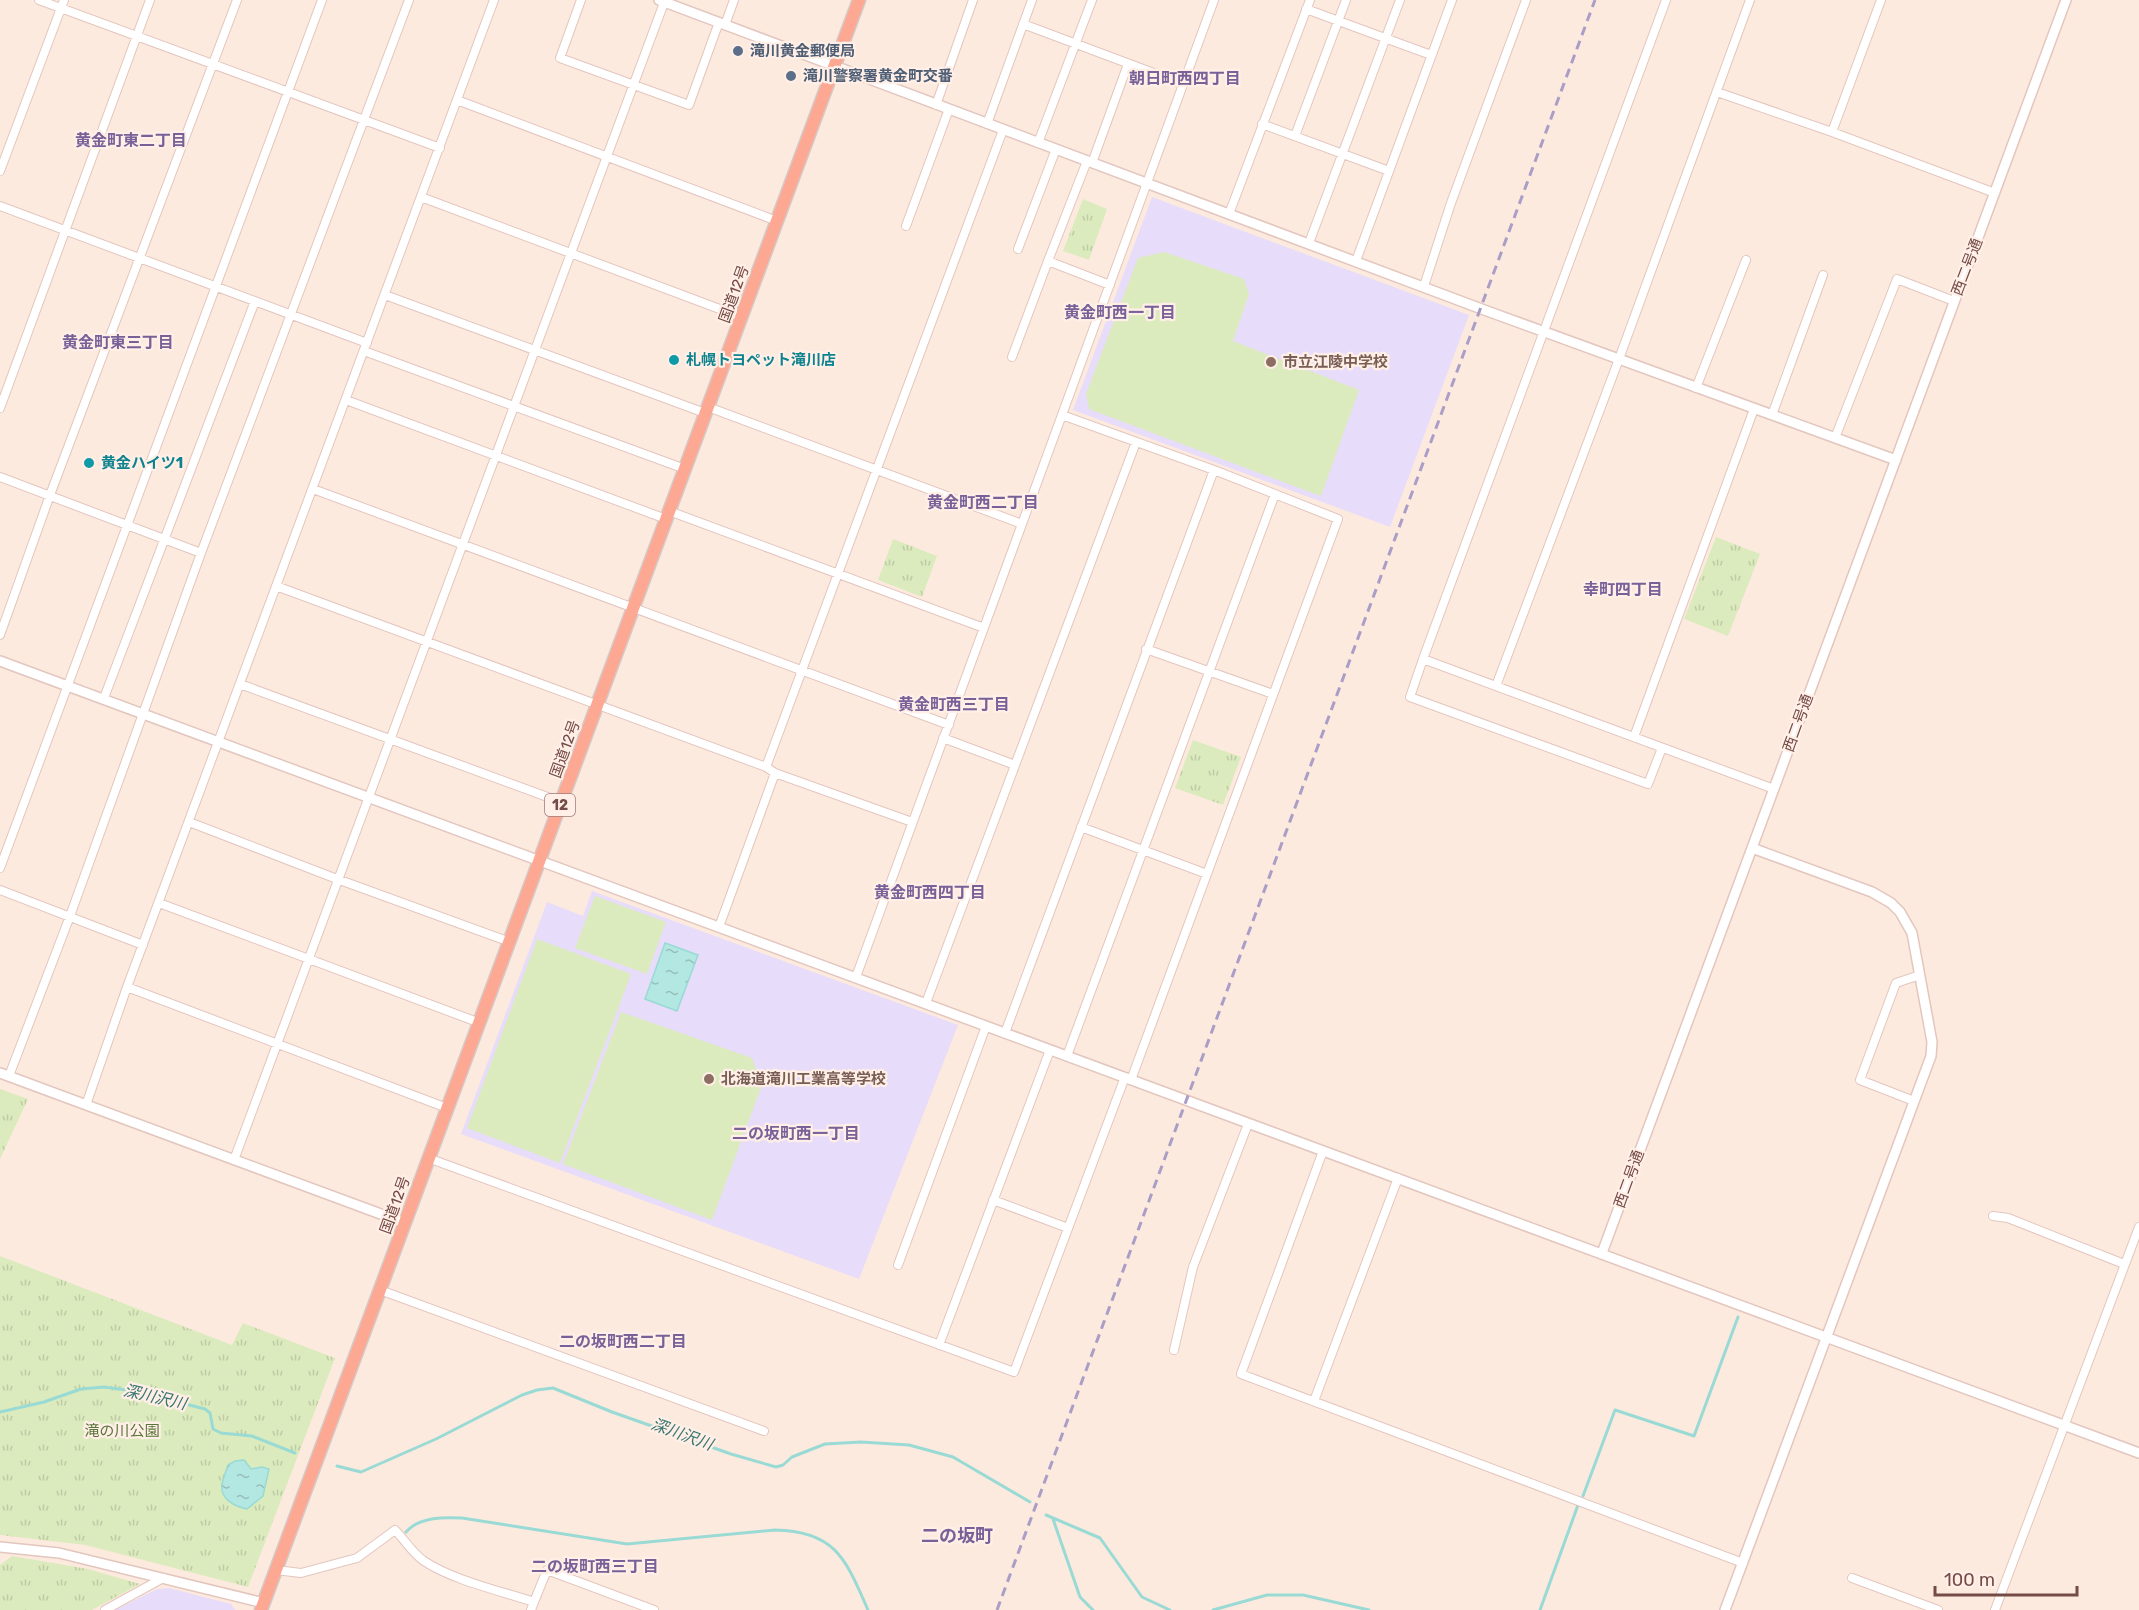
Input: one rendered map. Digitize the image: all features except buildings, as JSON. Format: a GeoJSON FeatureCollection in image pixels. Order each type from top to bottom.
{"type":"FeatureCollection","features":[{"type":"Feature","properties":{"kind":"highway","name":"国道12号"},"geometry":{"type":"LineString","coordinates":[[263,1606],[859,0]]}},
{"type":"Feature","properties":{"kind":"street"},"geometry":{"type":"LineString","coordinates":[[39,0],[63,4],[136,36],[440,148]]}},
{"type":"Feature","properties":{"kind":"street"},"geometry":{"type":"LineString","coordinates":[[0,408],[150,0]]}},
{"type":"Feature","properties":{"kind":"street"},"geometry":{"type":"LineString","coordinates":[[0,635],[50,495],[237,0]]}},
{"type":"Feature","properties":{"kind":"street"},"geometry":{"type":"LineString","coordinates":[[0,868],[322,0]]}},
{"type":"Feature","properties":{"kind":"street"},"geometry":{"type":"LineString","coordinates":[[405,1223],[4,1075],[70,916],[201,553],[409,0]]}},
{"type":"Feature","properties":{"kind":"street"},"geometry":{"type":"LineString","coordinates":[[86,1105],[127,987],[494,0]]}},
{"type":"Feature","properties":{"kind":"street"},"geometry":{"type":"LineString","coordinates":[[581,0],[560,58],[689,105],[734,0]]}},
{"type":"Feature","properties":{"kind":"street"},"geometry":{"type":"LineString","coordinates":[[936,105],[973,0]]}},
{"type":"Feature","properties":{"kind":"street"},"geometry":{"type":"LineString","coordinates":[[987,124],[1032,0]]}},
{"type":"Feature","properties":{"kind":"street"},"geometry":{"type":"LineString","coordinates":[[1038,143],[1092,0]]}},
{"type":"Feature","properties":{"kind":"street"},"geometry":{"type":"LineString","coordinates":[[856,977],[1214,0]]}},
{"type":"Feature","properties":{"kind":"street"},"geometry":{"type":"LineString","coordinates":[[1229,214],[1310,0]]}},
{"type":"Feature","properties":{"kind":"street"},"geometry":{"type":"LineString","coordinates":[[1295,136],[1346,0]]}},
{"type":"Feature","properties":{"kind":"street"},"geometry":{"type":"LineString","coordinates":[[1309,243],[1400,0]]}},
{"type":"Feature","properties":{"kind":"street"},"geometry":{"type":"LineString","coordinates":[[1356,261],[1452,0]]}},
{"type":"Feature","properties":{"kind":"street"},"geometry":{"type":"LineString","coordinates":[[1424,286],[1451,203],[1526,0]]}},
{"type":"Feature","properties":{"kind":"street"},"geometry":{"type":"LineString","coordinates":[[1662,748],[1648,784],[1410,697],[1666,0]]}},
{"type":"Feature","properties":{"kind":"street"},"geometry":{"type":"LineString","coordinates":[[1496,686],[1619,359],[1750,0]]}},
{"type":"Feature","properties":{"kind":"street"},"geometry":{"type":"LineString","coordinates":[[1832,132],[1881,0]]}},
{"type":"Feature","properties":{"kind":"street","name":"西二号通"},"geometry":{"type":"LineString","coordinates":[[1602,1253],[2066,0]]}},
{"type":"Feature","properties":{"kind":"street"},"geometry":{"type":"LineString","coordinates":[[234,1160],[634,84],[662,1],[1056,150],[1896,460]]}},
{"type":"Feature","properties":{"kind":"street"},"geometry":{"type":"LineString","coordinates":[[0,171],[63,4]]}},
{"type":"Feature","properties":{"kind":"street"},"geometry":{"type":"LineString","coordinates":[[1306,9],[1431,55]]}},
{"type":"Feature","properties":{"kind":"street"},"geometry":{"type":"LineString","coordinates":[[1023,24],[1183,84]]}},
{"type":"Feature","properties":{"kind":"street"},"geometry":{"type":"LineString","coordinates":[[1012,357],[1128,63]]}},
{"type":"Feature","properties":{"kind":"street"},"geometry":{"type":"LineString","coordinates":[[1717,92],[1995,193]]}},
{"type":"Feature","properties":{"kind":"street"},"geometry":{"type":"LineString","coordinates":[[457,100],[777,220]]}},
{"type":"Feature","properties":{"kind":"street"},"geometry":{"type":"LineString","coordinates":[[906,226],[948,109]]}},
{"type":"Feature","properties":{"kind":"street"},"geometry":{"type":"LineString","coordinates":[[1263,124],[1389,171]]}},
{"type":"Feature","properties":{"kind":"street"},"geometry":{"type":"LineString","coordinates":[[766,767],[1003,130]]}},
{"type":"Feature","properties":{"kind":"street"},"geometry":{"type":"LineString","coordinates":[[1018,249],[1056,150]]}},
{"type":"Feature","properties":{"kind":"street"},"geometry":{"type":"LineString","coordinates":[[422,197],[741,317]]}},
{"type":"Feature","properties":{"kind":"street"},"geometry":{"type":"LineString","coordinates":[[0,206],[292,315],[366,347],[685,469]]}},
{"type":"Feature","properties":{"kind":"street"},"geometry":{"type":"LineString","coordinates":[[1696,387],[1746,260]]}},
{"type":"Feature","properties":{"kind":"street"},"geometry":{"type":"LineString","coordinates":[[1048,261],[1110,285]]}},
{"type":"Feature","properties":{"kind":"street"},"geometry":{"type":"LineString","coordinates":[[1772,415],[1823,275]]}},
{"type":"Feature","properties":{"kind":"street"},"geometry":{"type":"LineString","coordinates":[[1835,438],[1897,279],[1954,301]]}},
{"type":"Feature","properties":{"kind":"street"},"geometry":{"type":"LineString","coordinates":[[385,295],[535,351],[876,469],[1022,524]]}},
{"type":"Feature","properties":{"kind":"street"},"geometry":{"type":"LineString","coordinates":[[104,698],[255,301]]}},
{"type":"Feature","properties":{"kind":"street"},"geometry":{"type":"LineString","coordinates":[[346,400],[984,628]]}},
{"type":"Feature","properties":{"kind":"street"},"geometry":{"type":"LineString","coordinates":[[1634,737],[1754,409]]}},
{"type":"Feature","properties":{"kind":"street"},"geometry":{"type":"LineString","coordinates":[[428,1158],[1014,1372],[1207,874],[1338,519],[1214,470],[1062,415]]}},
{"type":"Feature","properties":{"kind":"street"},"geometry":{"type":"LineString","coordinates":[[926,1003],[1136,442]]}},
{"type":"Feature","properties":{"kind":"street"},"geometry":{"type":"LineString","coordinates":[[1005,1033],[1214,470]]}},
{"type":"Feature","properties":{"kind":"street"},"geometry":{"type":"LineString","coordinates":[[0,477],[201,553]]}},
{"type":"Feature","properties":{"kind":"street"},"geometry":{"type":"LineString","coordinates":[[313,489],[949,724]]}},
{"type":"Feature","properties":{"kind":"street"},"geometry":{"type":"LineString","coordinates":[[1067,1056],[1275,494]]}},
{"type":"Feature","properties":{"kind":"street"},"geometry":{"type":"LineString","coordinates":[[276,586],[912,822]]}},
{"type":"Feature","properties":{"kind":"street"},"geometry":{"type":"LineString","coordinates":[[1146,649],[1273,694]]}},
{"type":"Feature","properties":{"kind":"street"},"geometry":{"type":"LineString","coordinates":[[1423,659],[1774,789]]}},
{"type":"Feature","properties":{"kind":"street"},"geometry":{"type":"LineString","coordinates":[[0,661],[2139,1453]]}},
{"type":"Feature","properties":{"kind":"street"},"geometry":{"type":"LineString","coordinates":[[240,684],[561,802]]}},
{"type":"Feature","properties":{"kind":"street"},"geometry":{"type":"LineString","coordinates":[[943,738],[1015,765]]}},
{"type":"Feature","properties":{"kind":"street"},"geometry":{"type":"LineString","coordinates":[[719,927],[775,773]]}},
{"type":"Feature","properties":{"kind":"street"},"geometry":{"type":"LineString","coordinates":[[189,822],[510,942]]}},
{"type":"Feature","properties":{"kind":"street"},"geometry":{"type":"LineString","coordinates":[[1081,827],[1207,874]]}},
{"type":"Feature","properties":{"kind":"street"},"geometry":{"type":"LineString","coordinates":[[1725,1610],[1931,1056],[1932,1042],[1912,933],[1900,912],[1891,903],[1872,892],[1752,848]]}},
{"type":"Feature","properties":{"kind":"street"},"geometry":{"type":"LineString","coordinates":[[0,890],[143,945]]}},
{"type":"Feature","properties":{"kind":"street"},"geometry":{"type":"LineString","coordinates":[[159,903],[480,1023]]}},
{"type":"Feature","properties":{"kind":"street"},"geometry":{"type":"LineString","coordinates":[[1914,1101],[1860,1080],[1896,983],[1920,975]]}},
{"type":"Feature","properties":{"kind":"street"},"geometry":{"type":"LineString","coordinates":[[127,987],[447,1108]]}},
{"type":"Feature","properties":{"kind":"street"},"geometry":{"type":"LineString","coordinates":[[898,1265],[986,1026]]}},
{"type":"Feature","properties":{"kind":"street"},"geometry":{"type":"LineString","coordinates":[[939,1345],[1050,1050]]}},
{"type":"Feature","properties":{"kind":"street"},"geometry":{"type":"LineString","coordinates":[[1174,1350],[1193,1267],[1248,1124]]}},
{"type":"Feature","properties":{"kind":"street"},"geometry":{"type":"LineString","coordinates":[[1323,1151],[1240,1374],[1743,1563]]}},
{"type":"Feature","properties":{"kind":"street"},"geometry":{"type":"LineString","coordinates":[[1314,1401],[1398,1178]]}},
{"type":"Feature","properties":{"kind":"street"},"geometry":{"type":"LineString","coordinates":[[993,1200],[1068,1228]]}},
{"type":"Feature","properties":{"kind":"street"},"geometry":{"type":"LineString","coordinates":[[1993,1216],[2008,1218],[2124,1264]]}},
{"type":"Feature","properties":{"kind":"street"},"geometry":{"type":"LineString","coordinates":[[1995,1610],[2139,1227]]}},
{"type":"Feature","properties":{"kind":"street"},"geometry":{"type":"LineString","coordinates":[[380,1290],[764,1431]]}},
{"type":"Feature","properties":{"kind":"street"},"geometry":{"type":"LineString","coordinates":[[276,1570],[301,1572],[357,1558],[395,1530],[424,1561],[532,1606],[547,1570],[654,1610]]}},
{"type":"Feature","properties":{"kind":"street"},"geometry":{"type":"LineString","coordinates":[[0,1547],[59,1553],[163,1578],[263,1606]]}},
{"type":"Feature","properties":{"kind":"street"},"geometry":{"type":"LineString","coordinates":[[105,1610],[163,1578]]}},
{"type":"Feature","properties":{"kind":"street"},"geometry":{"type":"LineString","coordinates":[[1852,1578],[1938,1610]]}},
{"type":"Feature","properties":{"kind":"shaded area","name":"市立江陵中学校"},"geometry":{"type":"Polygon","coordinates":[[[1152,197],[1469,315],[1390,527],[1073,410],[1152,197]]]}},
{"type":"Feature","properties":{"kind":"shaded area","name":"北海道滝川工業高等学校"},"geometry":{"type":"Polygon","coordinates":[[[592,891],[958,1025],[859,1279],[461,1134],[547,902],[583,916],[592,891]]]}},
{"type":"Feature","properties":{"kind":"shaded area"},"geometry":{"type":"Polygon","coordinates":[[[169,1588],[231,1604],[235,1610],[115,1610],[157,1589],[169,1588]]]}},
{"type":"Feature","properties":{"kind":"green space"},"geometry":{"type":"Polygon","coordinates":[[[1083,199],[1107,209],[1089,260],[1063,251],[1083,199]]]}},
{"type":"Feature","properties":{"kind":"green space"},"geometry":{"type":"Polygon","coordinates":[[[1164,252],[1244,279],[1249,294],[1233,341],[1359,390],[1321,496],[1089,409],[1086,394],[1138,258],[1164,252]]]}},
{"type":"Feature","properties":{"kind":"green space"},"geometry":{"type":"Polygon","coordinates":[[[1716,537],[1760,554],[1728,636],[1684,619],[1716,537]]]}},
{"type":"Feature","properties":{"kind":"green space"},"geometry":{"type":"Polygon","coordinates":[[[893,539],[937,556],[922,597],[878,580],[893,539]]]}},
{"type":"Feature","properties":{"kind":"green space"},"geometry":{"type":"Polygon","coordinates":[[[1193,740],[1241,757],[1223,805],[1175,788],[1193,740]]]}},
{"type":"Feature","properties":{"kind":"green space"},"geometry":{"type":"Polygon","coordinates":[[[595,896],[666,922],[647,974],[575,948],[595,896]]]}},
{"type":"Feature","properties":{"kind":"green space"},"geometry":{"type":"Polygon","coordinates":[[[537,939],[631,974],[560,1163],[467,1128],[537,939]]]}},
{"type":"Feature","properties":{"kind":"green space"},"geometry":{"type":"Polygon","coordinates":[[[621,1012],[752,1058],[762,1085],[712,1220],[563,1164],[621,1012]]]}},
{"type":"Feature","properties":{"kind":"green space"},"geometry":{"type":"Polygon","coordinates":[[[0,1089],[28,1099],[0,1159],[0,1089]]]}},
{"type":"Feature","properties":{"kind":"green space","name":"滝の川公園"},"geometry":{"type":"Polygon","coordinates":[[[0,1256],[232,1345],[243,1323],[335,1358],[248,1587],[85,1545],[0,1535],[0,1256]]]}},
{"type":"Feature","properties":{"kind":"green space"},"geometry":{"type":"Polygon","coordinates":[[[12,1556],[88,1569],[140,1584],[92,1610],[0,1610],[0,1565],[12,1556]]]}},
{"type":"Feature","properties":{"kind":"water"},"geometry":{"type":"Polygon","coordinates":[[[665,943],[698,955],[677,1011],[645,999],[665,943]]]}},
{"type":"Feature","properties":{"kind":"water"},"geometry":{"type":"Polygon","coordinates":[[[244,1460],[251,1469],[262,1467],[269,1469],[263,1496],[247,1509],[229,1501],[222,1489],[228,1465],[244,1460]]]}},
{"type":"Feature","properties":{"kind":"waterway"},"geometry":{"type":"LineString","coordinates":[[1583,1496],[1615,1410],[1694,1436],[1738,1317]]}},
{"type":"Feature","properties":{"kind":"waterway","name":"深川沢川"},"geometry":{"type":"LineString","coordinates":[[0,1412],[44,1402],[81,1389],[104,1387],[135,1391],[205,1409],[210,1413],[213,1429],[221,1433],[252,1436],[295,1453]]}},
{"type":"Feature","properties":{"kind":"waterway","name":"深川沢川"},"geometry":{"type":"LineString","coordinates":[[337,1466],[361,1472],[436,1439],[522,1395],[553,1388],[612,1412],[731,1454],[776,1467],[783,1465],[792,1457],[825,1444],[861,1442],[909,1445],[953,1457],[1030,1502]]}},
{"type":"Feature","properties":{"kind":"waterway"},"geometry":{"type":"LineString","coordinates":[[1540,1610],[1578,1505]]}},
{"type":"Feature","properties":{"kind":"waterway","name":"深川沢川"},"geometry":{"type":"LineString","coordinates":[[1046,1515],[1100,1538],[1142,1597],[1170,1610]]}},
{"type":"Feature","properties":{"kind":"waterway"},"geometry":{"type":"LineString","coordinates":[[406,1532],[418,1523],[447,1518],[462,1518],[627,1544],[775,1530],[796,1532],[812,1536],[836,1552],[853,1577],[868,1610]]}},
{"type":"Feature","properties":{"kind":"waterway"},"geometry":{"type":"LineString","coordinates":[[1053,1519],[1080,1597],[1093,1610]]}},
{"type":"Feature","properties":{"kind":"waterway","name":"深川沢川"},"geometry":{"type":"LineString","coordinates":[[1213,1610],[1267,1595],[1303,1595],[1369,1610]]}},
{"type":"Feature","properties":{"kind":"railway"},"geometry":{"type":"LineString","coordinates":[[997,1610],[1595,0]]}},
{"type":"Feature","properties":{"kind":"place","name":"滝川黄金郵便局"},"geometry":{"type":"Point","coordinates":[738,51]}},
{"type":"Feature","properties":{"kind":"place","name":"滝川警察署黄金町交番"},"geometry":{"type":"Point","coordinates":[791,76]}},
{"type":"Feature","properties":{"kind":"place","name":"札幌トヨペット滝川店"},"geometry":{"type":"Point","coordinates":[674,360]}},
{"type":"Feature","properties":{"kind":"place","name":"市立江陵中学校"},"geometry":{"type":"Point","coordinates":[1271,362]}},
{"type":"Feature","properties":{"kind":"place","name":"黄金ハイツ1"},"geometry":{"type":"Point","coordinates":[89,463]}},
{"type":"Feature","properties":{"kind":"place","name":"北海道滝川工業高等学校"},"geometry":{"type":"Point","coordinates":[709,1079]}},
{"type":"Feature","properties":{"kind":"district","name":"朝日町西四丁目"},"geometry":{"type":"Point","coordinates":[1185,78]}},
{"type":"Feature","properties":{"kind":"district","name":"黄金町東二丁目"},"geometry":{"type":"Point","coordinates":[131,140]}},
{"type":"Feature","properties":{"kind":"district","name":"黄金町西一丁目"},"geometry":{"type":"Point","coordinates":[1120,312]}},
{"type":"Feature","properties":{"kind":"district","name":"黄金町東三丁目"},"geometry":{"type":"Point","coordinates":[118,342]}},
{"type":"Feature","properties":{"kind":"district","name":"黄金町西二丁目"},"geometry":{"type":"Point","coordinates":[983,502]}},
{"type":"Feature","properties":{"kind":"district","name":"幸町四丁目"},"geometry":{"type":"Point","coordinates":[1623,589]}},
{"type":"Feature","properties":{"kind":"district","name":"黄金町西三丁目"},"geometry":{"type":"Point","coordinates":[954,704]}},
{"type":"Feature","properties":{"kind":"district","name":"黄金町西四丁目"},"geometry":{"type":"Point","coordinates":[930,892]}},
{"type":"Feature","properties":{"kind":"district","name":"二の坂町西一丁目"},"geometry":{"type":"Point","coordinates":[796,1133]}},
{"type":"Feature","properties":{"kind":"district","name":"二の坂町西二丁目"},"geometry":{"type":"Point","coordinates":[623,1341]}},
{"type":"Feature","properties":{"kind":"district","name":"二の坂町"},"geometry":{"type":"Point","coordinates":[957,1536]}},
{"type":"Feature","properties":{"kind":"district","name":"二の坂町西三丁目"},"geometry":{"type":"Point","coordinates":[595,1566]}}]}
